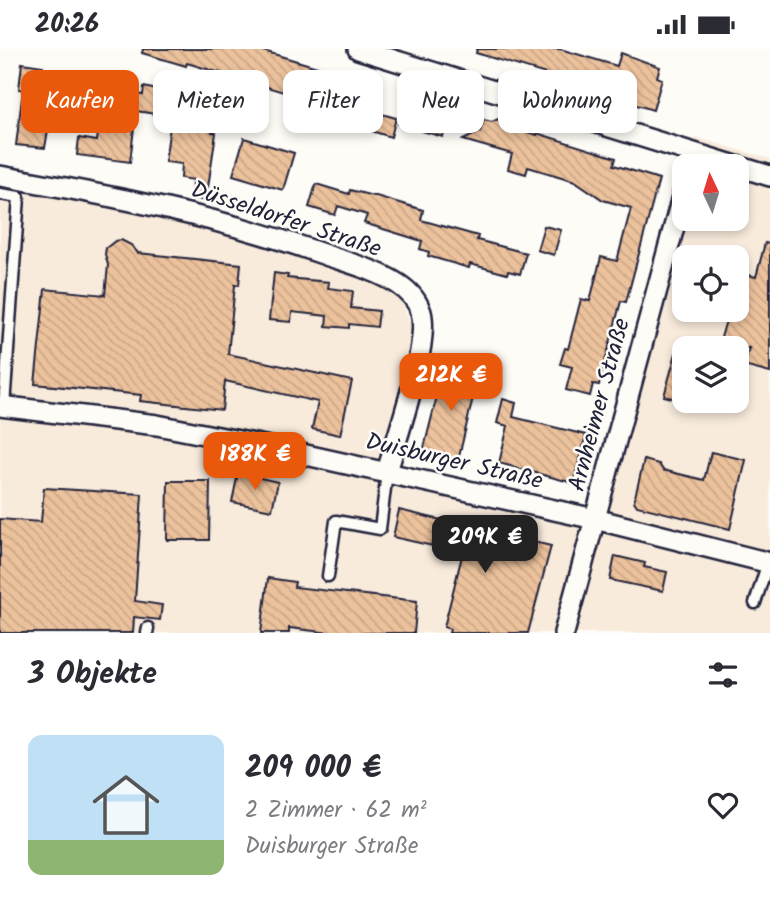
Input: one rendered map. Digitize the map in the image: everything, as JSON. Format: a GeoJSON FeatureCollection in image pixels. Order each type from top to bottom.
{"type":"FeatureCollection","features":[{"type":"Feature","properties":{"kind":"street"},"geometry":{"type":"LineString","coordinates":[[358,49],[674,154]]}},
{"type":"Feature","properties":{"kind":"street"},"geometry":{"type":"LineString","coordinates":[[749,170],[770,176]]}},
{"type":"Feature","properties":{"kind":"street","name":"Düsseldorfer Straße"},"geometry":{"type":"LineString","coordinates":[[0,176],[20,188],[140,202],[222,222],[300,246],[399,284],[415,299],[423,326],[419,357],[387,472]]}},
{"type":"Feature","properties":{"kind":"street","name":"Arnheimer Straße"},"geometry":{"type":"LineString","coordinates":[[564,633],[673,231]]}},
{"type":"Feature","properties":{"kind":"street","name":"Duisburger Straße"},"geometry":{"type":"LineString","coordinates":[[2,406],[157,425],[387,472],[595,519],[769,563]]}},
{"type":"Feature","properties":{"kind":"lane"},"geometry":{"type":"LineString","coordinates":[[0,194],[20,188],[2,406]]}},
{"type":"Feature","properties":{"kind":"lane"},"geometry":{"type":"LineString","coordinates":[[328,576],[336,521],[380,529],[387,472]]}},
{"type":"Feature","properties":{"kind":"lane"},"geometry":{"type":"LineString","coordinates":[[755,603],[769,563]]}},
{"type":"Feature","properties":{"kind":"shaded area"},"geometry":{"type":"Polygon","coordinates":[[[695,137],[770,159],[770,633],[0,633],[0,181],[219,226],[396,289],[413,329],[395,468],[595,510],[672,223],[672,231],[749,231],[749,154],[690,154],[695,137]]]}},
{"type":"Feature","properties":{"kind":"building"},"geometry":{"type":"Polygon","coordinates":[[[143,49],[257,49],[327,70],[283,70],[283,92],[269,88],[269,70],[210,70],[142,53],[143,49]]]}},
{"type":"Feature","properties":{"kind":"building"},"geometry":{"type":"Polygon","coordinates":[[[477,49],[560,49],[617,66],[621,53],[660,67],[657,77],[662,79],[653,110],[637,105],[637,70],[533,70],[476,53],[477,49]]]}},
{"type":"Feature","properties":{"kind":"building"},"geometry":{"type":"Polygon","coordinates":[[[22,63],[43,66],[43,70],[21,70],[22,63]]]}},
{"type":"Feature","properties":{"kind":"building"},"geometry":{"type":"Polygon","coordinates":[[[144,87],[153,89],[153,114],[139,111],[139,94],[143,95],[144,87]]]}},
{"type":"Feature","properties":{"kind":"building"},"geometry":{"type":"Polygon","coordinates":[[[21,106],[21,133],[48,133],[45,148],[16,145],[21,106]]]}},
{"type":"Feature","properties":{"kind":"building"},"geometry":{"type":"Polygon","coordinates":[[[383,114],[396,118],[391,137],[378,133],[383,133],[383,114]]]}},
{"type":"Feature","properties":{"kind":"building"},"geometry":{"type":"Polygon","coordinates":[[[498,119],[498,133],[537,133],[616,158],[614,165],[659,179],[626,302],[621,301],[599,385],[593,384],[590,396],[566,390],[572,367],[560,364],[565,348],[568,349],[581,299],[590,301],[601,257],[617,261],[631,208],[603,200],[575,181],[528,167],[526,174],[508,169],[512,154],[463,140],[484,133],[484,120],[492,122],[498,119]]]}},
{"type":"Feature","properties":{"kind":"building"},"geometry":{"type":"Polygon","coordinates":[[[98,133],[133,133],[130,162],[77,155],[79,138],[97,141],[98,133]]]}},
{"type":"Feature","properties":{"kind":"building"},"geometry":{"type":"Polygon","coordinates":[[[169,133],[216,133],[206,201],[189,197],[194,180],[181,178],[182,164],[165,162],[169,133]]]}},
{"type":"Feature","properties":{"kind":"building"},"geometry":{"type":"Polygon","coordinates":[[[244,138],[294,153],[283,190],[233,175],[244,138]]]}},
{"type":"Feature","properties":{"kind":"building"},"geometry":{"type":"Polygon","coordinates":[[[316,184],[349,194],[350,190],[373,195],[423,210],[421,220],[478,236],[477,240],[526,253],[520,274],[508,271],[507,274],[470,264],[469,268],[428,256],[429,252],[420,249],[422,241],[364,223],[367,215],[338,206],[335,215],[309,207],[316,184]]]}},
{"type":"Feature","properties":{"kind":"building"},"geometry":{"type":"Polygon","coordinates":[[[544,226],[561,230],[554,255],[537,250],[544,226]]]}},
{"type":"Feature","properties":{"kind":"building"},"geometry":{"type":"Polygon","coordinates":[[[121,240],[131,245],[138,253],[241,264],[239,285],[235,285],[228,354],[352,381],[340,435],[312,429],[318,402],[225,381],[222,410],[140,401],[141,395],[35,384],[45,289],[105,295],[108,265],[106,248],[121,240]]]}},
{"type":"Feature","properties":{"kind":"building"},"geometry":{"type":"Polygon","coordinates":[[[765,243],[770,244],[770,373],[749,367],[749,336],[721,336],[726,322],[749,322],[749,275],[756,277],[765,243]]]}},
{"type":"Feature","properties":{"kind":"building"},"geometry":{"type":"Polygon","coordinates":[[[274,273],[288,275],[287,278],[329,282],[328,288],[353,291],[351,308],[379,311],[377,327],[349,324],[349,328],[326,326],[327,316],[292,312],[291,322],[269,320],[274,273]]]}},
{"type":"Feature","properties":{"kind":"building"},"geometry":{"type":"Polygon","coordinates":[[[445,364],[479,372],[458,461],[423,452],[445,364]]]}},
{"type":"Feature","properties":{"kind":"building"},"geometry":{"type":"Polygon","coordinates":[[[672,368],[672,398],[664,396],[672,368]]]}},
{"type":"Feature","properties":{"kind":"building"},"geometry":{"type":"Polygon","coordinates":[[[503,399],[516,403],[513,417],[586,435],[573,483],[499,463],[508,426],[497,423],[503,399]]]}},
{"type":"Feature","properties":{"kind":"building"},"geometry":{"type":"Polygon","coordinates":[[[711,452],[746,460],[730,529],[637,506],[634,501],[644,460],[659,464],[663,470],[704,480],[711,452]]]}},
{"type":"Feature","properties":{"kind":"building"},"geometry":{"type":"Polygon","coordinates":[[[238,473],[278,482],[272,510],[232,502],[238,473]]]}},
{"type":"Feature","properties":{"kind":"building"},"geometry":{"type":"Polygon","coordinates":[[[168,481],[210,481],[209,540],[167,540],[168,481]]]}},
{"type":"Feature","properties":{"kind":"building"},"geometry":{"type":"Polygon","coordinates":[[[44,488],[142,494],[135,601],[162,605],[160,620],[134,617],[133,633],[0,633],[0,519],[41,522],[44,488]]]}},
{"type":"Feature","properties":{"kind":"building"},"geometry":{"type":"Polygon","coordinates":[[[399,510],[551,546],[528,633],[449,633],[450,629],[444,627],[465,544],[435,538],[433,546],[393,537],[399,510]]]}},
{"type":"Feature","properties":{"kind":"building"},"geometry":{"type":"Polygon","coordinates":[[[615,556],[645,563],[644,567],[667,572],[663,591],[610,580],[615,556]]]}},
{"type":"Feature","properties":{"kind":"building"},"geometry":{"type":"Polygon","coordinates":[[[268,578],[295,582],[294,587],[417,601],[414,633],[331,633],[289,628],[289,633],[261,633],[268,578]]]}}]}
